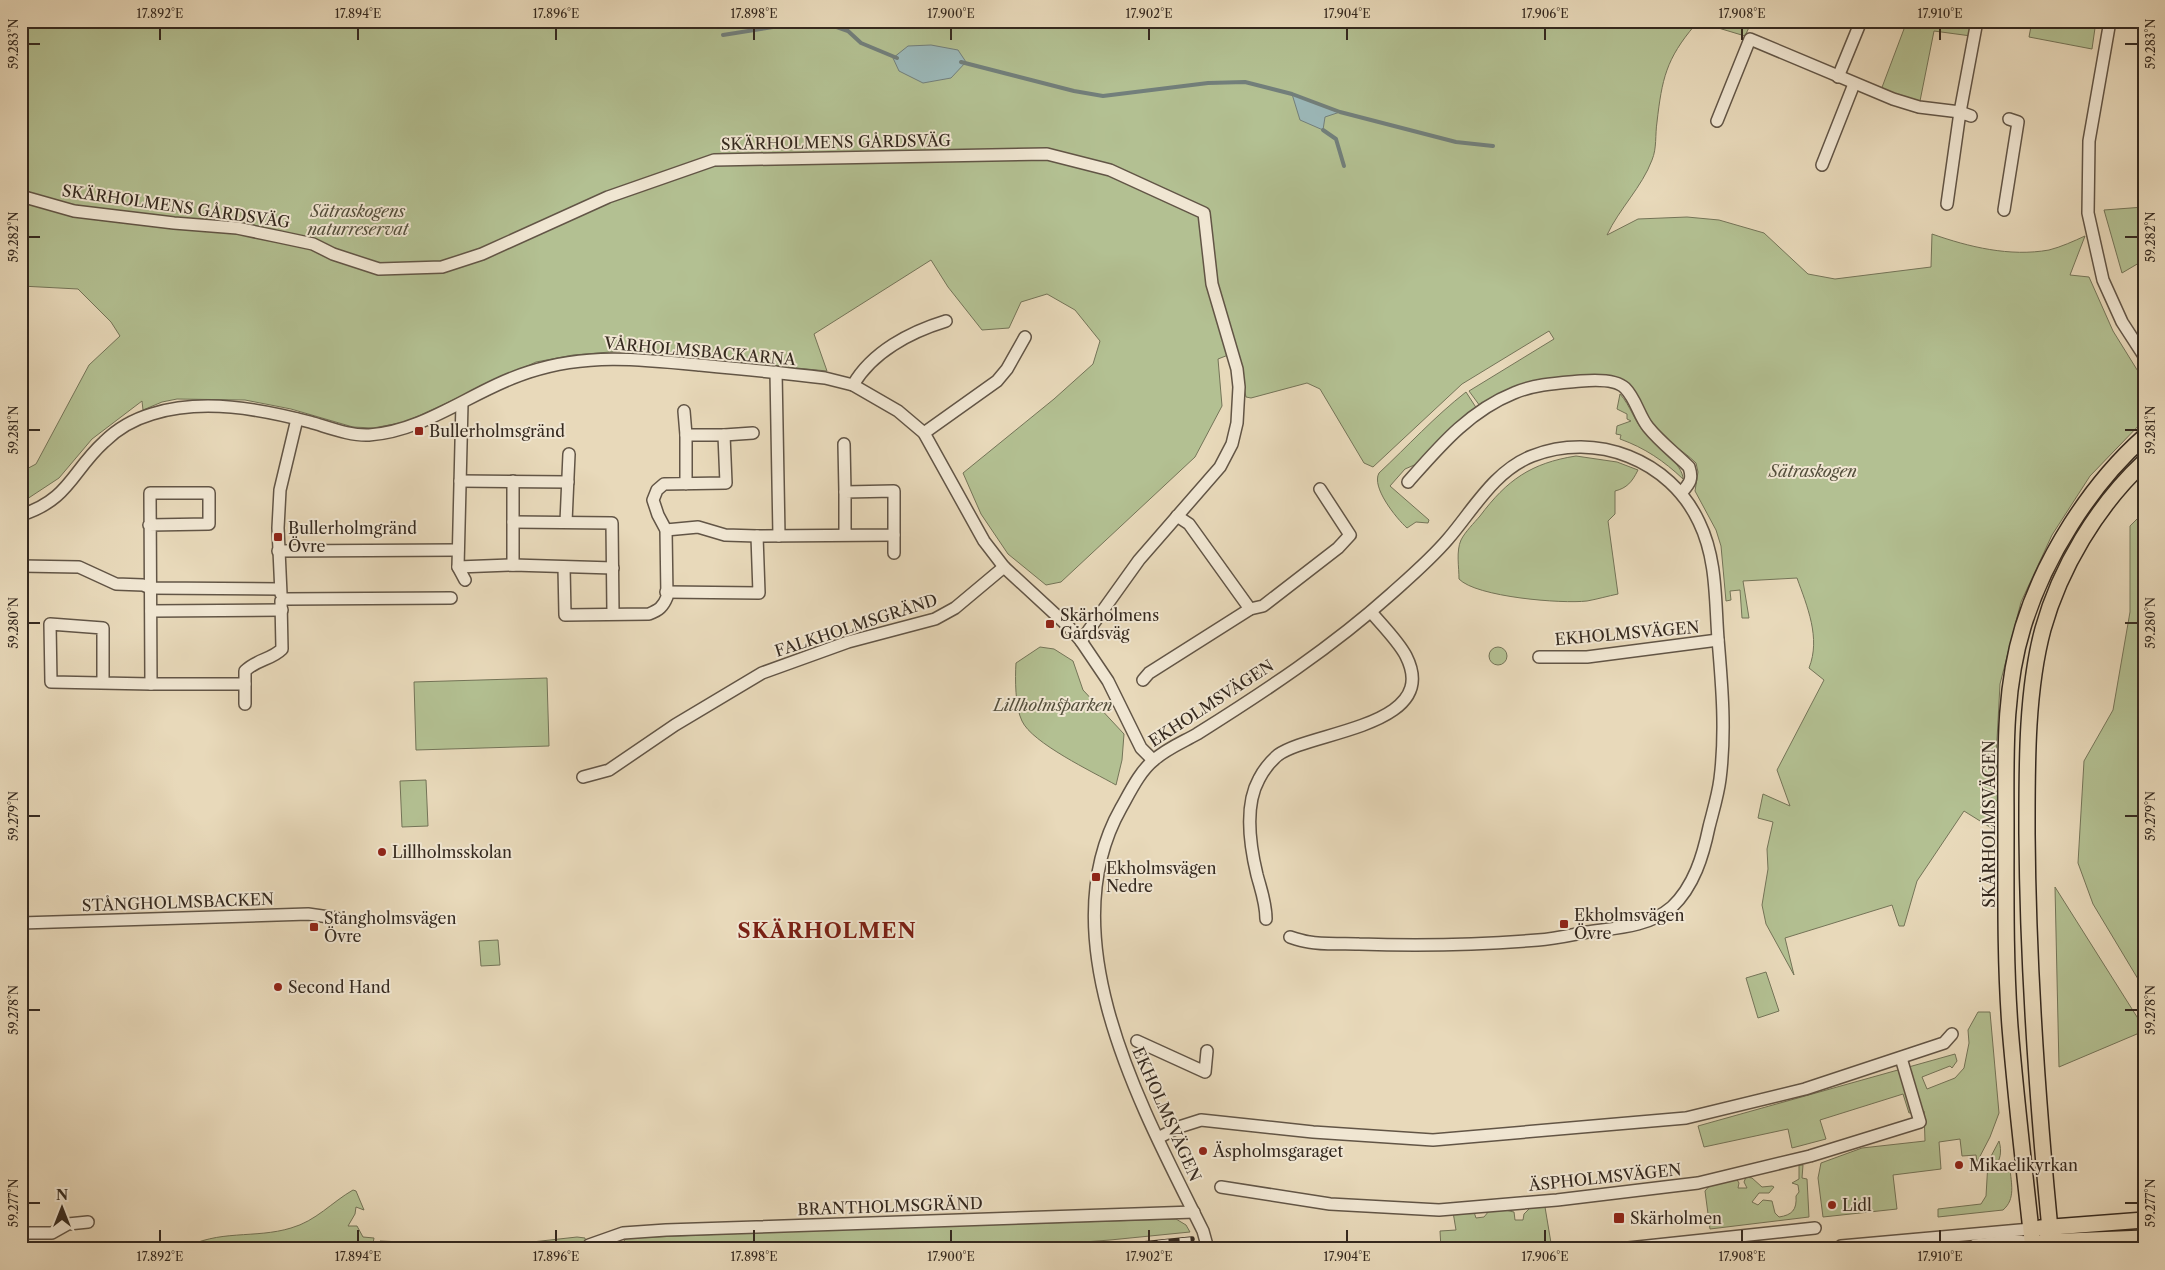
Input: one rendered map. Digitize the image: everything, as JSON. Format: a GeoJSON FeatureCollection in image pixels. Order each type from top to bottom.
{"type":"FeatureCollection","features":[{"type":"Feature","properties":{"kind":"main road","name":"SKÄRHOLMSVÄGEN"},"geometry":{"type":"LineString","coordinates":[[2032,1240],[2008,988],[2006,936],[2008,700],[2023,626],[2037,591],[2064,536],[2096,487],[2126,453],[2144,437]]}},
{"type":"Feature","properties":{"kind":"main road"},"geometry":{"type":"LineString","coordinates":[[2051,1239],[2038,1104],[2028,930],[2027,798],[2036,658],[2051,602],[2066,570],[2096,518],[2116,492],[2144,462]]}},
{"type":"Feature","properties":{"kind":"main road"},"geometry":{"type":"LineString","coordinates":[[2051,1239],[2144,1220]]}},
{"type":"Feature","properties":{"kind":"main road"},"geometry":{"type":"LineString","coordinates":[[2032,1240],[2144,1238]]}},
{"type":"Feature","properties":{"kind":"street"},"geometry":{"type":"LineString","coordinates":[[1838,76],[1861,21]]}},
{"type":"Feature","properties":{"kind":"street"},"geometry":{"type":"LineString","coordinates":[[1947,204],[1966,114],[1977,21]]}},
{"type":"Feature","properties":{"kind":"street"},"geometry":{"type":"LineString","coordinates":[[2110,21],[2089,142],[2088,213],[2103,280],[2122,322],[2144,356]]}},
{"type":"Feature","properties":{"kind":"street"},"geometry":{"type":"LineString","coordinates":[[1717,121],[1750,39],[1854,84],[1919,107],[1966,114]]}},
{"type":"Feature","properties":{"kind":"street"},"geometry":{"type":"LineString","coordinates":[[1822,165],[1854,84]]}},
{"type":"Feature","properties":{"kind":"street"},"geometry":{"type":"LineString","coordinates":[[2004,210],[2018,122],[2009,119]]}},
{"type":"Feature","properties":{"kind":"street","name":"SKÄRHOLMENS GÅRDSVÄG"},"geometry":{"type":"LineString","coordinates":[[21,196],[74,211],[238,228],[313,244],[333,254],[379,269],[442,268],[482,254],[608,197],[714,160],[1046,154],[1110,170],[1204,213],[1212,284],[1237,369],[1240,405],[1232,444],[1220,467],[1177,516]]}},
{"type":"Feature","properties":{"kind":"street"},"geometry":{"type":"LineString","coordinates":[[853,385],[860,372],[874,357],[922,328],[946,321]]}},
{"type":"Feature","properties":{"kind":"street"},"geometry":{"type":"LineString","coordinates":[[924,433],[997,381],[1008,369],[1025,337]]}},
{"type":"Feature","properties":{"kind":"street","name":"VÅRHOLMSBACKARNA"},"geometry":{"type":"LineString","coordinates":[[21,515],[58,496],[67,488],[103,442],[118,431],[149,415],[187,407],[220,407],[267,412],[365,435],[386,434],[406,428],[527,372],[580,360],[635,359],[825,378],[853,385],[898,411],[924,433],[984,541],[1004,567],[1069,627],[1081,641],[1108,681],[1141,748],[1152,760]]}},
{"type":"Feature","properties":{"kind":"street"},"geometry":{"type":"LineString","coordinates":[[776,372],[779,536]]}},
{"type":"Feature","properties":{"kind":"street"},"geometry":{"type":"LineString","coordinates":[[1408,482],[1447,438],[1471,417],[1502,399],[1514,393],[1546,384],[1590,380],[1616,383],[1625,388],[1648,427],[1689,467],[1692,476],[1690,483],[1682,492]]}},
{"type":"Feature","properties":{"kind":"street"},"geometry":{"type":"LineString","coordinates":[[462,403],[458,567],[465,580]]}},
{"type":"Feature","properties":{"kind":"street"},"geometry":{"type":"LineString","coordinates":[[684,411],[686,484]]}},
{"type":"Feature","properties":{"kind":"street"},"geometry":{"type":"LineString","coordinates":[[245,704],[245,671],[254,663],[277,654],[282,649],[282,605],[278,551],[280,490],[296,419]]}},
{"type":"Feature","properties":{"kind":"street"},"geometry":{"type":"LineString","coordinates":[[686,435],[753,434]]}},
{"type":"Feature","properties":{"kind":"street"},"geometry":{"type":"LineString","coordinates":[[564,567],[565,615],[649,614],[658,611],[664,605],[666,592],[666,530],[653,500],[657,490],[664,484],[726,483],[724,435]]}},
{"type":"Feature","properties":{"kind":"street"},"geometry":{"type":"LineString","coordinates":[[844,444],[845,535]]}},
{"type":"Feature","properties":{"kind":"street","name":"EKHOLMSVÄGEN"},"geometry":{"type":"LineString","coordinates":[[1208,1249],[1203,1231],[1140,1100],[1116,1038],[1101,974],[1094,913],[1096,877],[1106,838],[1125,800],[1152,760],[1244,704],[1371,612],[1445,543],[1492,485],[1514,465],[1529,457],[1557,448],[1589,447],[1608,449],[1630,456],[1656,469],[1682,492],[1701,525],[1710,552],[1715,588],[1724,712],[1720,780],[1705,850],[1694,878],[1672,907],[1652,919],[1633,926],[1544,940],[1410,945],[1309,942],[1290,937]]}},
{"type":"Feature","properties":{"kind":"street"},"geometry":{"type":"LineString","coordinates":[[566,522],[569,454]]}},
{"type":"Feature","properties":{"kind":"street"},"geometry":{"type":"LineString","coordinates":[[460,481],[568,482]]}},
{"type":"Feature","properties":{"kind":"street"},"geometry":{"type":"LineString","coordinates":[[513,481],[513,566]]}},
{"type":"Feature","properties":{"kind":"street"},"geometry":{"type":"LineString","coordinates":[[1143,680],[1149,672],[1250,609],[1263,606],[1338,548],[1350,535],[1320,489]]}},
{"type":"Feature","properties":{"kind":"street"},"geometry":{"type":"LineString","coordinates":[[845,492],[894,492],[894,554]]}},
{"type":"Feature","properties":{"kind":"street"},"geometry":{"type":"LineString","coordinates":[[149,525],[209,524],[209,493],[150,493],[149,525],[151,684]]}},
{"type":"Feature","properties":{"kind":"street"},"geometry":{"type":"LineString","coordinates":[[1081,641],[1139,560],[1177,516],[1189,524],[1250,609]]}},
{"type":"Feature","properties":{"kind":"street"},"geometry":{"type":"LineString","coordinates":[[513,522],[612,523],[614,613]]}},
{"type":"Feature","properties":{"kind":"street"},"geometry":{"type":"LineString","coordinates":[[666,530],[698,527],[725,535],[757,536],[894,535]]}},
{"type":"Feature","properties":{"kind":"street"},"geometry":{"type":"LineString","coordinates":[[666,592],[758,593],[757,536]]}},
{"type":"Feature","properties":{"kind":"street"},"geometry":{"type":"LineString","coordinates":[[278,551],[458,550]]}},
{"type":"Feature","properties":{"kind":"street"},"geometry":{"type":"LineString","coordinates":[[21,566],[79,567],[116,584],[144,585],[150,588],[280,589]]}},
{"type":"Feature","properties":{"kind":"street"},"geometry":{"type":"LineString","coordinates":[[458,567],[613,568]]}},
{"type":"Feature","properties":{"kind":"street","name":"FALKHOLMSGRÄND"},"geometry":{"type":"LineString","coordinates":[[582,777],[609,770],[675,725],[762,674],[848,642],[935,619],[955,608],[1004,567]]}},
{"type":"Feature","properties":{"kind":"street"},"geometry":{"type":"LineString","coordinates":[[151,611],[282,605],[290,599],[451,598]]}},
{"type":"Feature","properties":{"kind":"street"},"geometry":{"type":"LineString","coordinates":[[1266,919],[1266,905],[1257,873],[1251,834],[1251,795],[1259,778],[1278,755],[1301,745],[1374,722],[1394,711],[1408,694],[1412,684],[1412,672],[1406,656],[1371,612]]}},
{"type":"Feature","properties":{"kind":"street"},"geometry":{"type":"LineString","coordinates":[[103,683],[103,628],[50,624],[51,682],[151,684],[245,684]]}},
{"type":"Feature","properties":{"kind":"street","name":"EKHOLMSVÄGEN"},"geometry":{"type":"LineString","coordinates":[[1539,657],[1594,656],[1718,640]]}},
{"type":"Feature","properties":{"kind":"street","name":"STÅNGHOLMSBACKEN"},"geometry":{"type":"LineString","coordinates":[[21,923],[308,914],[336,918]]}},
{"type":"Feature","properties":{"kind":"street"},"geometry":{"type":"LineString","coordinates":[[1158,1138],[1179,1127],[1201,1120],[1313,1132],[1434,1140],[1686,1118],[1805,1089],[1944,1043],[1952,1034]]}},
{"type":"Feature","properties":{"kind":"street"},"geometry":{"type":"LineString","coordinates":[[1136,1041],[1206,1072],[1207,1051]]}},
{"type":"Feature","properties":{"kind":"street","name":"ÄSPHOLMSVÄGEN"},"geometry":{"type":"LineString","coordinates":[[1221,1187],[1330,1204],[1439,1210],[1557,1200],[1698,1183],[1810,1156],[1920,1122],[1901,1058]]}},
{"type":"Feature","properties":{"kind":"street","name":"BRANTHOLMSGRÄND"},"geometry":{"type":"LineString","coordinates":[[589,1245],[623,1233],[666,1230],[1194,1212]]}},
{"type":"Feature","properties":{"kind":"street"},"geometry":{"type":"LineString","coordinates":[[21,1233],[52,1232],[68,1224],[88,1222]]}},
{"type":"Feature","properties":{"kind":"street"},"geometry":{"type":"LineString","coordinates":[[1620,1249],[1815,1228]]}},
{"type":"Feature","properties":{"kind":"street"},"geometry":{"type":"LineString","coordinates":[[1838,1249],[1841,1246],[2032,1240]]}},
{"type":"Feature","properties":{"kind":"street"},"geometry":{"type":"LineString","coordinates":[[1971,1249],[1975,1244],[2032,1240]]}},
{"type":"Feature","properties":{"kind":"green space","name":"Sätraskogens naturreservat"},"geometry":{"type":"Polygon","coordinates":[[[21,21],[1752,21],[1745,36],[1705,24],[1695,25],[1685,37],[1672,59],[1664,81],[1656,127],[1655,151],[1652,160],[1648,170],[1607,235],[1638,219],[1687,217],[1719,220],[1764,233],[1808,274],[1835,279],[1931,267],[1932,234],[1975,247],[2019,252],[2049,250],[2085,236],[2070,275],[2089,277],[2113,331],[2144,381],[2144,420],[2090,476],[2052,535],[2021,602],[2000,684],[1996,758],[2001,834],[1964,811],[1917,881],[1904,926],[1899,926],[1892,905],[1785,938],[1794,975],[1766,924],[1762,905],[1768,869],[1767,849],[1773,822],[1758,818],[1763,794],[1790,806],[1777,770],[1824,680],[1809,668],[1814,645],[1813,634],[1808,611],[1797,578],[1743,581],[1749,618],[1742,618],[1740,590],[1730,591],[1731,600],[1726,601],[1721,546],[1716,530],[1695,491],[1698,472],[1696,463],[1655,428],[1631,387],[1620,379],[1601,375],[1587,375],[1533,381],[1480,406],[1469,391],[1554,339],[1549,331],[1462,384],[1373,467],[1364,463],[1320,389],[1307,383],[1251,398],[1246,397],[1236,352],[1218,359],[1222,406],[1195,457],[1061,582],[1046,585],[1008,554],[981,514],[963,473],[1054,399],[1093,364],[1100,341],[1075,310],[1047,294],[1021,302],[1009,328],[982,330],[948,287],[931,260],[814,334],[827,371],[622,351],[573,355],[536,362],[405,422],[373,428],[353,427],[291,409],[245,400],[177,399],[162,402],[143,410],[142,401],[92,439],[59,478],[21,503],[21,472],[36,464],[89,365],[120,336],[111,322],[78,289],[21,286],[21,21]]]}},
{"type":"Feature","properties":{"kind":"green space"},"geometry":{"type":"Polygon","coordinates":[[[1907,21],[1973,21],[1971,36],[1934,31],[1920,101],[1881,90],[1907,21]]]}},
{"type":"Feature","properties":{"kind":"green space"},"geometry":{"type":"Polygon","coordinates":[[[2032,21],[2096,21],[2092,49],[2029,37],[2032,21]]]}},
{"type":"Feature","properties":{"kind":"green space"},"geometry":{"type":"Polygon","coordinates":[[[2144,207],[2144,260],[2122,273],[2104,210],[2144,207]]]}},
{"type":"Feature","properties":{"kind":"green space"},"geometry":{"type":"Polygon","coordinates":[[[1466,392],[1477,409],[1453,425],[1419,463],[1405,469],[1390,486],[1429,520],[1428,523],[1416,522],[1407,528],[1391,510],[1381,494],[1377,479],[1379,473],[1432,421],[1466,392]]]}},
{"type":"Feature","properties":{"kind":"green space"},"geometry":{"type":"Polygon","coordinates":[[[1620,394],[1642,429],[1679,467],[1683,479],[1669,466],[1638,447],[1620,439],[1621,435],[1616,434],[1617,426],[1631,421],[1627,419],[1627,414],[1617,409],[1620,394]]]}},
{"type":"Feature","properties":{"kind":"green space"},"geometry":{"type":"Polygon","coordinates":[[[1576,456],[1617,462],[1638,470],[1629,484],[1615,491],[1615,514],[1608,521],[1618,594],[1575,602],[1540,600],[1500,595],[1468,585],[1459,579],[1459,544],[1467,531],[1500,492],[1521,475],[1533,469],[1546,463],[1576,456]]]}},
{"type":"Feature","properties":{"kind":"green space"},"geometry":{"type":"Polygon","coordinates":[[[2144,512],[2144,989],[2093,904],[2078,863],[2084,761],[2113,710],[2130,612],[2130,526],[2144,512]]]}},
{"type":"Feature","properties":{"kind":"green space","name":"Lillholmsparken"},"geometry":{"type":"Polygon","coordinates":[[[1040,647],[1054,649],[1073,661],[1083,690],[1124,734],[1122,760],[1116,785],[1050,747],[1028,730],[1022,721],[1017,700],[1016,663],[1040,647]]]}},
{"type":"Feature","properties":{"kind":"green space"},"geometry":{"type":"Polygon","coordinates":[[[1498,647],[1504,650],[1507,656],[1504,662],[1498,665],[1492,662],[1489,656],[1492,650],[1498,647]]]}},
{"type":"Feature","properties":{"kind":"green space"},"geometry":{"type":"Polygon","coordinates":[[[547,678],[549,746],[416,750],[414,682],[547,678]]]}},
{"type":"Feature","properties":{"kind":"green space"},"geometry":{"type":"Polygon","coordinates":[[[426,780],[428,826],[402,827],[400,781],[426,780]]]}},
{"type":"Feature","properties":{"kind":"green space"},"geometry":{"type":"Polygon","coordinates":[[[2055,887],[2144,1028],[2144,1031],[2059,1067],[2055,887]]]}},
{"type":"Feature","properties":{"kind":"green space"},"geometry":{"type":"Polygon","coordinates":[[[498,940],[500,965],[481,966],[479,941],[498,940]]]}},
{"type":"Feature","properties":{"kind":"green space"},"geometry":{"type":"Polygon","coordinates":[[[1766,972],[1779,1011],[1758,1018],[1746,978],[1766,972]]]}},
{"type":"Feature","properties":{"kind":"green space"},"geometry":{"type":"Polygon","coordinates":[[[1978,1012],[1990,1012],[1999,1113],[1990,1137],[1977,1162],[1976,1155],[1962,1156],[1960,1139],[1939,1142],[1941,1169],[1893,1175],[1897,1209],[1823,1217],[1818,1178],[1821,1163],[1862,1148],[1925,1141],[1924,1111],[1909,1113],[1903,1094],[1820,1120],[1826,1139],[1792,1148],[1788,1129],[1704,1147],[1698,1126],[1955,1054],[1957,1061],[1952,1068],[1950,1066],[1922,1077],[1927,1089],[1955,1078],[1964,1068],[1969,1043],[1968,1030],[1978,1012]]]}},
{"type":"Feature","properties":{"kind":"green space"},"geometry":{"type":"Polygon","coordinates":[[[1999,1141],[2000,1156],[1993,1168],[2010,1168],[2012,1190],[2007,1206],[2003,1210],[1938,1217],[1938,1209],[1981,1204],[1986,1196],[1988,1162],[1999,1141]]]}},
{"type":"Feature","properties":{"kind":"green space"},"geometry":{"type":"Polygon","coordinates":[[[1799,1165],[1803,1165],[1802,1178],[1807,1179],[1809,1217],[1710,1229],[1705,1191],[1711,1184],[1736,1178],[1739,1183],[1738,1188],[1747,1188],[1744,1182],[1746,1177],[1752,1178],[1762,1187],[1772,1186],[1774,1187],[1769,1193],[1759,1193],[1752,1202],[1758,1205],[1763,1200],[1772,1201],[1775,1213],[1779,1217],[1784,1216],[1793,1211],[1796,1205],[1796,1196],[1799,1192],[1798,1185],[1792,1183],[1799,1179],[1799,1165]]]}},
{"type":"Feature","properties":{"kind":"green space"},"geometry":{"type":"Polygon","coordinates":[[[353,1190],[356,1191],[364,1210],[356,1207],[355,1214],[348,1226],[357,1226],[363,1237],[374,1238],[372,1249],[183,1249],[196,1243],[223,1236],[264,1233],[300,1225],[353,1190]]]}},
{"type":"Feature","properties":{"kind":"green space"},"geometry":{"type":"Polygon","coordinates":[[[1545,1207],[1552,1249],[1441,1249],[1440,1231],[1456,1230],[1453,1212],[1474,1212],[1476,1218],[1484,1217],[1489,1211],[1505,1210],[1514,1212],[1515,1220],[1523,1220],[1524,1214],[1530,1208],[1545,1207]]]}},
{"type":"Feature","properties":{"kind":"green space"},"geometry":{"type":"Polygon","coordinates":[[[1176,1219],[1186,1225],[1190,1232],[994,1249],[615,1249],[626,1239],[631,1238],[1176,1219]]]}},
{"type":"Feature","properties":{"kind":"green space"},"geometry":{"type":"Polygon","coordinates":[[[577,1237],[585,1238],[587,1249],[378,1249],[380,1241],[496,1246],[577,1237]]]}},
{"type":"Feature","properties":{"kind":"water"},"geometry":{"type":"Polygon","coordinates":[[[931,45],[958,50],[966,62],[951,78],[923,83],[899,71],[893,58],[908,46],[931,45]]]}},
{"type":"Feature","properties":{"kind":"water"},"geometry":{"type":"Polygon","coordinates":[[[1292,94],[1340,112],[1325,117],[1323,130],[1300,120],[1292,94]]]}},
{"type":"Feature","properties":{"kind":"waterway"},"geometry":{"type":"LineString","coordinates":[[723,35],[805,22],[831,25],[848,31],[861,43],[897,58]]}},
{"type":"Feature","properties":{"kind":"waterway"},"geometry":{"type":"LineString","coordinates":[[961,62],[1074,91],[1103,96],[1208,83],[1245,82],[1292,94],[1340,112],[1456,142],[1493,146]]}},
{"type":"Feature","properties":{"kind":"waterway"},"geometry":{"type":"LineString","coordinates":[[1323,130],[1336,139],[1344,166]]}},
{"type":"Feature","properties":{"kind":"railway"},"geometry":{"type":"LineString","coordinates":[[1092,1249],[1192,1239]]}},
{"type":"Feature","properties":{"kind":"railway"},"geometry":{"type":"LineString","coordinates":[[1182,1249],[1195,1248]]}},
{"type":"Feature","properties":{"kind":"place","name":"Bullerholmsgränd"},"geometry":{"type":"Point","coordinates":[419,431]}},
{"type":"Feature","properties":{"kind":"place","name":"Bullerholmgränd Övre"},"geometry":{"type":"Point","coordinates":[278,537]}},
{"type":"Feature","properties":{"kind":"place","name":"Skärholmens Gårdsväg"},"geometry":{"type":"Point","coordinates":[1050,624]}},
{"type":"Feature","properties":{"kind":"place","name":"Lillholmsskolan"},"geometry":{"type":"Point","coordinates":[382,852]}},
{"type":"Feature","properties":{"kind":"place","name":"Ekholmsvägen Nedre"},"geometry":{"type":"Point","coordinates":[1096,877]}},
{"type":"Feature","properties":{"kind":"place","name":"Ekholmsvägen Övre"},"geometry":{"type":"Point","coordinates":[1564,924]}},
{"type":"Feature","properties":{"kind":"place","name":"Stångholmsvägen Övre"},"geometry":{"type":"Point","coordinates":[314,927]}},
{"type":"Feature","properties":{"kind":"place","name":"Second Hand"},"geometry":{"type":"Point","coordinates":[278,987]}},
{"type":"Feature","properties":{"kind":"place","name":"Äspholmsgaraget"},"geometry":{"type":"Point","coordinates":[1203,1151]}},
{"type":"Feature","properties":{"kind":"place","name":"Mikaelikyrkan"},"geometry":{"type":"Point","coordinates":[1959,1165]}},
{"type":"Feature","properties":{"kind":"place","name":"Lidl"},"geometry":{"type":"Point","coordinates":[1832,1205]}},
{"type":"Feature","properties":{"kind":"place","name":"Skärholmen"},"geometry":{"type":"Point","coordinates":[1619,1218]}},
{"type":"Feature","properties":{"kind":"district","name":"SKÄRHOLMEN"},"geometry":{"type":"Point","coordinates":[827,931]}},
{"type":"Feature","properties":{"kind":"park label","name":"Sätraskogen"},"geometry":{"type":"Point","coordinates":[1813,471]}}]}
